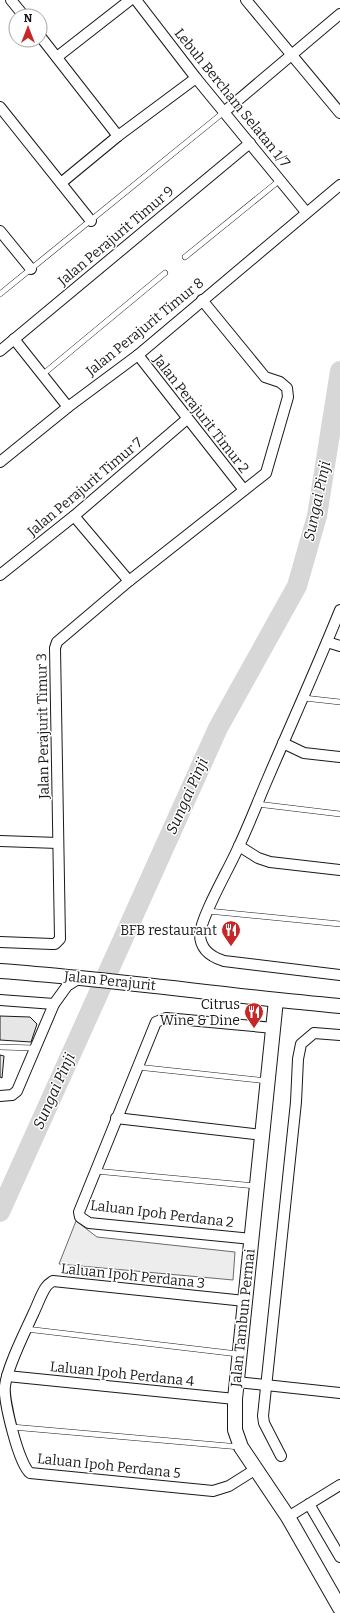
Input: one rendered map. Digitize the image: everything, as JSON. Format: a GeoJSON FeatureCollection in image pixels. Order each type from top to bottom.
{"type":"FeatureCollection","features":[{"type":"Feature","properties":{"kind":"street"},"geometry":{"type":"LineString","coordinates":[[11,0],[18,8]]}},
{"type":"Feature","properties":{"kind":"street"},"geometry":{"type":"LineString","coordinates":[[57,57],[130,0]]}},
{"type":"Feature","properties":{"kind":"street","name":"Lebuh Bercham Selatan 1/7"},"geometry":{"type":"LineString","coordinates":[[136,0],[196,78],[306,212]]}},
{"type":"Feature","properties":{"kind":"street"},"geometry":{"type":"LineString","coordinates":[[246,0],[340,113]]}},
{"type":"Feature","properties":{"kind":"street"},"geometry":{"type":"LineString","coordinates":[[224,112],[340,14]]}},
{"type":"Feature","properties":{"kind":"street"},"geometry":{"type":"LineString","coordinates":[[48,46],[118,136]]}},
{"type":"Feature","properties":{"kind":"street"},"geometry":{"type":"LineString","coordinates":[[61,183],[118,136],[196,78]]}},
{"type":"Feature","properties":{"kind":"street"},"geometry":{"type":"LineString","coordinates":[[0,107],[91,221]]}},
{"type":"Feature","properties":{"kind":"street","name":"Jalan Perajurit Timur 9"},"geometry":{"type":"LineString","coordinates":[[0,351],[250,143]]}},
{"type":"Feature","properties":{"kind":"street","name":"Jalan Perajurit Timur 8"},"geometry":{"type":"LineString","coordinates":[[0,462],[68,407],[138,355],[306,212],[340,185]]}},
{"type":"Feature","properties":{"kind":"street"},"geometry":{"type":"LineString","coordinates":[[0,231],[31,269]]}},
{"type":"Feature","properties":{"kind":"street","name":"Jalan Perajurit Timur 3"},"geometry":{"type":"LineString","coordinates":[[0,942],[52,944],[58,942],[61,936],[58,843],[56,645],[61,637],[129,581],[266,473],[288,397],[287,388],[280,382],[265,377],[202,300]]}},
{"type":"Feature","properties":{"kind":"street"},"geometry":{"type":"LineString","coordinates":[[14,339],[68,407]]}},
{"type":"Feature","properties":{"kind":"street","name":"Jalan Perajurit Timur 2"},"geometry":{"type":"LineString","coordinates":[[138,355],[244,490]]}},
{"type":"Feature","properties":{"kind":"street","name":"Jalan Perajurit Timur 7"},"geometry":{"type":"LineString","coordinates":[[0,575],[74,516],[187,419]]}},
{"type":"Feature","properties":{"kind":"street"},"geometry":{"type":"LineString","coordinates":[[74,516],[129,581]]}},
{"type":"Feature","properties":{"kind":"street"},"geometry":{"type":"LineString","coordinates":[[340,610],[304,698],[239,846],[208,911],[200,934],[204,948],[214,958],[224,961],[340,975]]}},
{"type":"Feature","properties":{"kind":"street"},"geometry":{"type":"LineString","coordinates":[[327,642],[340,646]]}},
{"type":"Feature","properties":{"kind":"street"},"geometry":{"type":"LineString","coordinates":[[284,742],[304,753],[340,757]]}},
{"type":"Feature","properties":{"kind":"street"},"geometry":{"type":"LineString","coordinates":[[0,842],[58,843]]}},
{"type":"Feature","properties":{"kind":"street"},"geometry":{"type":"LineString","coordinates":[[239,846],[258,858],[270,862],[340,870]]}},
{"type":"Feature","properties":{"kind":"street","name":"Jalan Perajurit"},"geometry":{"type":"LineString","coordinates":[[0,971],[81,977],[340,1006]]}},
{"type":"Feature","properties":{"kind":"street"},"geometry":{"type":"LineString","coordinates":[[0,1096],[12,1095],[17,1091],[54,1004],[67,986],[81,977]]}},
{"type":"Feature","properties":{"kind":"street"},"geometry":{"type":"LineString","coordinates":[[0,1000],[54,1004]]}},
{"type":"Feature","properties":{"kind":"street","name":"Jalan Tambun Permai"},"geometry":{"type":"LineString","coordinates":[[276,1000],[235,1399],[235,1430],[241,1447],[288,1517],[340,1608]]}},
{"type":"Feature","properties":{"kind":"street","name":"Laluan Ipoh Perdana 2"},"geometry":{"type":"LineString","coordinates":[[252,1239],[84,1221],[78,1212],[154,1025],[162,1018],[274,1028]]}},
{"type":"Feature","properties":{"kind":"street"},"geometry":{"type":"LineString","coordinates":[[281,1456],[263,1418],[296,1102],[298,1060],[301,1044],[314,1033],[340,1035]]}},
{"type":"Feature","properties":{"kind":"street"},"geometry":{"type":"LineString","coordinates":[[116,1118],[262,1135]]}},
{"type":"Feature","properties":{"kind":"street","name":"Laluan Ipoh Perdana 3"},"geometry":{"type":"LineString","coordinates":[[7,1376],[45,1288],[53,1281],[245,1301]]}},
{"type":"Feature","properties":{"kind":"street","name":"Laluan Ipoh Perdana 4"},"geometry":{"type":"LineString","coordinates":[[7,1376],[235,1399]]}},
{"type":"Feature","properties":{"kind":"street","name":"Laluan Ipoh Perdana 5"},"geometry":{"type":"LineString","coordinates":[[7,1376],[5,1396],[12,1427],[25,1468],[34,1473],[213,1491],[229,1486],[256,1469]]}},
{"type":"Feature","properties":{"kind":"street"},"geometry":{"type":"LineString","coordinates":[[237,1382],[340,1393]]}},
{"type":"Feature","properties":{"kind":"street"},"geometry":{"type":"LineString","coordinates":[[288,1517],[340,1485]]}},
{"type":"Feature","properties":{"kind":"street"},"geometry":{"type":"LineString","coordinates":[[309,1504],[340,1557]]}},
{"type":"Feature","properties":{"kind":"lane"},"geometry":{"type":"LineString","coordinates":[[0,294],[224,112]]}},
{"type":"Feature","properties":{"kind":"lane"},"geometry":{"type":"LineString","coordinates":[[184,257],[280,180]]}},
{"type":"Feature","properties":{"kind":"lane"},"geometry":{"type":"LineString","coordinates":[[42,375],[165,273]]}},
{"type":"Feature","properties":{"kind":"lane"},"geometry":{"type":"LineString","coordinates":[[304,698],[340,702]]}},
{"type":"Feature","properties":{"kind":"lane"},"geometry":{"type":"LineString","coordinates":[[257,804],[340,814]]}},
{"type":"Feature","properties":{"kind":"lane"},"geometry":{"type":"LineString","coordinates":[[208,911],[340,924]]}},
{"type":"Feature","properties":{"kind":"lane"},"geometry":{"type":"LineString","coordinates":[[0,1047],[34,1048]]}},
{"type":"Feature","properties":{"kind":"lane"},"geometry":{"type":"LineString","coordinates":[[137,1067],[268,1081]]}},
{"type":"Feature","properties":{"kind":"lane"},"geometry":{"type":"LineString","coordinates":[[94,1171],[257,1186]]}},
{"type":"Feature","properties":{"kind":"lane"},"geometry":{"type":"LineString","coordinates":[[26,1329],[240,1354]]}},
{"type":"Feature","properties":{"kind":"lane"},"geometry":{"type":"LineString","coordinates":[[12,1427],[241,1447]]}},
{"type":"Feature","properties":{"kind":"shaded area"},"geometry":{"type":"Polygon","coordinates":[[[76,1221],[97,1237],[235,1252],[233,1280],[59,1264],[76,1221]]]}},
{"type":"Feature","properties":{"kind":"building"},"geometry":{"type":"Polygon","coordinates":[[[0,1016],[30,1017],[37,1024],[31,1042],[0,1040],[0,1016]]]}},
{"type":"Feature","properties":{"kind":"building"},"geometry":{"type":"Polygon","coordinates":[[[0,1055],[4,1056],[2,1078],[0,1077],[0,1055]]]}},
{"type":"Feature","properties":{"kind":"waterway","name":"Sungai Pinji"},"geometry":{"type":"LineString","coordinates":[[0,1212],[218,728],[297,586],[317,516],[340,371]]}},
{"type":"Feature","properties":{"kind":"place","name":"BFB restaurant"},"geometry":{"type":"Point","coordinates":[231,947]}},
{"type":"Feature","properties":{"kind":"place","name":"Citrus Wine & Dine"},"geometry":{"type":"Point","coordinates":[254,1029]}}]}
